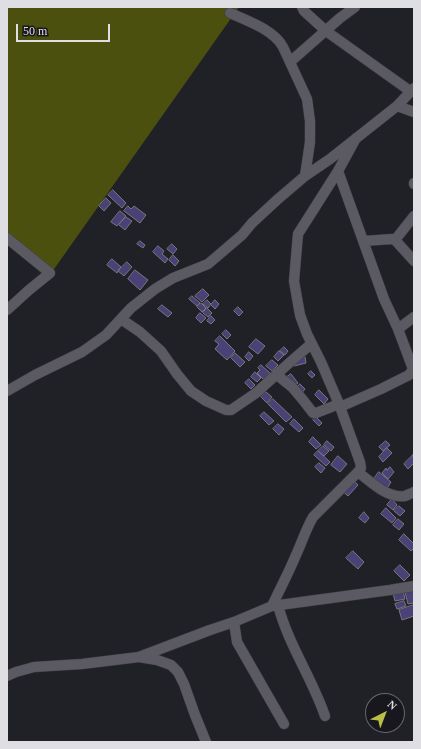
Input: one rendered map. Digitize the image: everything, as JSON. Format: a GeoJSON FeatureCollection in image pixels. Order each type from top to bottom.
{"type":"FeatureCollection","features":[{"type":"Feature","properties":{"kind":"street"},"geometry":{"type":"LineString","coordinates":[[7,391],[82,352],[106,335],[131,308],[155,289],[173,278],[208,264],[242,235],[278,199],[305,176],[330,159],[397,106],[412,89],[326,31],[304,11],[302,7]]}},
{"type":"Feature","properties":{"kind":"street"},"geometry":{"type":"LineString","coordinates":[[290,62],[355,7]]}},
{"type":"Feature","properties":{"kind":"street"},"geometry":{"type":"LineString","coordinates":[[230,13],[274,35],[280,41],[307,98],[310,121],[310,142],[305,176]]}},
{"type":"Feature","properties":{"kind":"street"},"geometry":{"type":"LineString","coordinates":[[397,106],[414,112]]}},
{"type":"Feature","properties":{"kind":"street"},"geometry":{"type":"LineString","coordinates":[[275,606],[308,524],[361,468],[339,406],[321,362],[311,344],[300,315],[294,281],[298,234],[338,171],[356,138]]}},
{"type":"Feature","properties":{"kind":"street"},"geometry":{"type":"LineString","coordinates":[[277,375],[292,387],[313,413],[316,413],[339,406],[381,389],[413,372],[398,329],[384,299],[338,171]]}},
{"type":"Feature","properties":{"kind":"street"},"geometry":{"type":"LineString","coordinates":[[395,240],[414,216]]}},
{"type":"Feature","properties":{"kind":"street"},"geometry":{"type":"LineString","coordinates":[[7,238],[50,273],[7,310]]}},
{"type":"Feature","properties":{"kind":"street"},"geometry":{"type":"LineString","coordinates":[[364,241],[395,240],[414,261]]}},
{"type":"Feature","properties":{"kind":"street"},"geometry":{"type":"LineString","coordinates":[[398,329],[414,318]]}},
{"type":"Feature","properties":{"kind":"street"},"geometry":{"type":"LineString","coordinates":[[121,319],[140,332],[161,352],[191,391],[206,401],[226,410],[231,410],[256,393],[311,344]]}},
{"type":"Feature","properties":{"kind":"street"},"geometry":{"type":"LineString","coordinates":[[358,472],[394,496],[405,496],[414,492]]}},
{"type":"Feature","properties":{"kind":"street"},"geometry":{"type":"LineString","coordinates":[[7,676],[34,667],[82,664],[139,656],[275,606],[414,586]]}},
{"type":"Feature","properties":{"kind":"street"},"geometry":{"type":"LineString","coordinates":[[275,606],[281,616],[318,698],[324,716]]}},
{"type":"Feature","properties":{"kind":"street"},"geometry":{"type":"LineString","coordinates":[[234,622],[238,642],[284,724]]}},
{"type":"Feature","properties":{"kind":"street"},"geometry":{"type":"LineString","coordinates":[[139,656],[171,665],[178,672],[206,742]]}},
{"type":"Feature","properties":{"kind":"shaded area"},"geometry":{"type":"Polygon","coordinates":[[[7,7],[239,7],[52,272],[7,232],[7,7]]]}},
{"type":"Feature","properties":{"kind":"building"},"geometry":{"type":"Polygon","coordinates":[[[113,190],[126,203],[122,208],[108,195],[113,190]]]}},
{"type":"Feature","properties":{"kind":"building"},"geometry":{"type":"Polygon","coordinates":[[[106,198],[111,203],[104,211],[99,206],[106,198]]]}},
{"type":"Feature","properties":{"kind":"building"},"geometry":{"type":"Polygon","coordinates":[[[128,206],[131,209],[134,206],[146,215],[140,223],[124,211],[128,206]]]}},
{"type":"Feature","properties":{"kind":"building"},"geometry":{"type":"Polygon","coordinates":[[[120,211],[126,216],[117,226],[111,222],[120,211]]]}},
{"type":"Feature","properties":{"kind":"building"},"geometry":{"type":"Polygon","coordinates":[[[126,217],[132,221],[125,230],[119,225],[126,217]]]}},
{"type":"Feature","properties":{"kind":"building"},"geometry":{"type":"Polygon","coordinates":[[[140,241],[145,245],[143,248],[137,244],[140,241]]]}},
{"type":"Feature","properties":{"kind":"building"},"geometry":{"type":"Polygon","coordinates":[[[172,244],[177,249],[173,254],[167,249],[172,244]]]}},
{"type":"Feature","properties":{"kind":"building"},"geometry":{"type":"Polygon","coordinates":[[[158,246],[164,251],[162,254],[168,259],[165,263],[153,252],[158,246]]]}},
{"type":"Feature","properties":{"kind":"building"},"geometry":{"type":"Polygon","coordinates":[[[173,255],[179,261],[175,266],[169,260],[173,255]]]}},
{"type":"Feature","properties":{"kind":"building"},"geometry":{"type":"Polygon","coordinates":[[[112,259],[121,267],[117,273],[107,265],[112,259]]]}},
{"type":"Feature","properties":{"kind":"building"},"geometry":{"type":"Polygon","coordinates":[[[127,262],[132,267],[124,276],[118,271],[127,262]]]}},
{"type":"Feature","properties":{"kind":"building"},"geometry":{"type":"Polygon","coordinates":[[[135,270],[148,280],[140,290],[128,279],[135,270]]]}},
{"type":"Feature","properties":{"kind":"building"},"geometry":{"type":"Polygon","coordinates":[[[203,289],[209,295],[202,302],[195,296],[203,289]]]}},
{"type":"Feature","properties":{"kind":"building"},"geometry":{"type":"Polygon","coordinates":[[[192,296],[200,303],[197,306],[189,299],[192,296]]]}},
{"type":"Feature","properties":{"kind":"building"},"geometry":{"type":"Polygon","coordinates":[[[207,300],[211,304],[208,308],[203,304],[207,300]]]}},
{"type":"Feature","properties":{"kind":"building"},"geometry":{"type":"Polygon","coordinates":[[[215,300],[219,304],[215,309],[211,305],[215,300]]]}},
{"type":"Feature","properties":{"kind":"building"},"geometry":{"type":"Polygon","coordinates":[[[201,303],[206,308],[202,312],[197,307],[201,303]]]}},
{"type":"Feature","properties":{"kind":"building"},"geometry":{"type":"Polygon","coordinates":[[[162,305],[172,313],[168,317],[158,309],[162,305]]]}},
{"type":"Feature","properties":{"kind":"building"},"geometry":{"type":"Polygon","coordinates":[[[238,307],[243,312],[239,316],[234,311],[238,307]]]}},
{"type":"Feature","properties":{"kind":"building"},"geometry":{"type":"Polygon","coordinates":[[[207,308],[212,313],[208,317],[203,313],[207,308]]]}},
{"type":"Feature","properties":{"kind":"building"},"geometry":{"type":"Polygon","coordinates":[[[200,313],[206,318],[201,323],[196,318],[200,313]]]}},
{"type":"Feature","properties":{"kind":"building"},"geometry":{"type":"Polygon","coordinates":[[[211,316],[215,320],[211,324],[207,321],[211,316]]]}},
{"type":"Feature","properties":{"kind":"building"},"geometry":{"type":"Polygon","coordinates":[[[226,330],[231,335],[227,339],[222,334],[226,330]]]}},
{"type":"Feature","properties":{"kind":"building"},"geometry":{"type":"Polygon","coordinates":[[[220,336],[235,351],[227,360],[215,349],[219,344],[215,341],[220,336]]]}},
{"type":"Feature","properties":{"kind":"building"},"geometry":{"type":"Polygon","coordinates":[[[256,339],[265,346],[258,354],[249,347],[256,339]]]}},
{"type":"Feature","properties":{"kind":"building"},"geometry":{"type":"Polygon","coordinates":[[[284,347],[288,351],[285,355],[280,351],[284,347]]]}},
{"type":"Feature","properties":{"kind":"building"},"geometry":{"type":"Polygon","coordinates":[[[279,351],[284,355],[278,361],[274,357],[279,351]]]}},
{"type":"Feature","properties":{"kind":"building"},"geometry":{"type":"Polygon","coordinates":[[[249,352],[253,356],[249,361],[245,357],[249,352]]]}},
{"type":"Feature","properties":{"kind":"building"},"geometry":{"type":"Polygon","coordinates":[[[235,353],[245,362],[240,367],[231,358],[235,353]]]}},
{"type":"Feature","properties":{"kind":"building"},"geometry":{"type":"Polygon","coordinates":[[[305,357],[306,363],[294,366],[293,359],[305,357]]]}},
{"type":"Feature","properties":{"kind":"building"},"geometry":{"type":"Polygon","coordinates":[[[272,360],[278,365],[272,371],[266,366],[272,360]]]}},
{"type":"Feature","properties":{"kind":"building"},"geometry":{"type":"Polygon","coordinates":[[[261,365],[270,373],[264,380],[257,373],[260,370],[258,368],[261,365]]]}},
{"type":"Feature","properties":{"kind":"building"},"geometry":{"type":"Polygon","coordinates":[[[311,371],[315,375],[312,378],[308,374],[311,371]]]}},
{"type":"Feature","properties":{"kind":"building"},"geometry":{"type":"Polygon","coordinates":[[[255,372],[261,378],[257,382],[251,377],[255,372]]]}},
{"type":"Feature","properties":{"kind":"building"},"geometry":{"type":"Polygon","coordinates":[[[291,374],[298,383],[294,386],[287,377],[291,374]]]}},
{"type":"Feature","properties":{"kind":"building"},"geometry":{"type":"Polygon","coordinates":[[[249,379],[255,385],[251,389],[245,383],[249,379]]]}},
{"type":"Feature","properties":{"kind":"building"},"geometry":{"type":"Polygon","coordinates":[[[300,384],[305,389],[301,394],[296,389],[300,384]]]}},
{"type":"Feature","properties":{"kind":"building"},"geometry":{"type":"Polygon","coordinates":[[[319,390],[328,399],[324,404],[315,395],[319,390]]]}},
{"type":"Feature","properties":{"kind":"building"},"geometry":{"type":"Polygon","coordinates":[[[266,392],[272,397],[267,403],[261,397],[266,392]]]}},
{"type":"Feature","properties":{"kind":"building"},"geometry":{"type":"Polygon","coordinates":[[[273,399],[292,417],[286,422],[268,404],[273,399]]]}},
{"type":"Feature","properties":{"kind":"building"},"geometry":{"type":"Polygon","coordinates":[[[264,412],[274,421],[269,425],[260,416],[264,412]]]}},
{"type":"Feature","properties":{"kind":"building"},"geometry":{"type":"Polygon","coordinates":[[[316,417],[322,423],[319,426],[313,420],[316,417]]]}},
{"type":"Feature","properties":{"kind":"building"},"geometry":{"type":"Polygon","coordinates":[[[294,419],[303,428],[299,432],[290,424],[294,419]]]}},
{"type":"Feature","properties":{"kind":"building"},"geometry":{"type":"Polygon","coordinates":[[[278,424],[284,429],[279,435],[273,429],[278,424]]]}},
{"type":"Feature","properties":{"kind":"building"},"geometry":{"type":"Polygon","coordinates":[[[313,437],[321,445],[316,449],[309,442],[313,437]]]}},
{"type":"Feature","properties":{"kind":"building"},"geometry":{"type":"Polygon","coordinates":[[[327,441],[334,447],[331,451],[324,445],[327,441]]]}},
{"type":"Feature","properties":{"kind":"building"},"geometry":{"type":"Polygon","coordinates":[[[386,441],[390,445],[383,451],[379,447],[386,441]]]}},
{"type":"Feature","properties":{"kind":"building"},"geometry":{"type":"Polygon","coordinates":[[[323,446],[329,451],[324,456],[318,451],[323,446]]]}},
{"type":"Feature","properties":{"kind":"building"},"geometry":{"type":"Polygon","coordinates":[[[387,448],[392,453],[383,462],[379,457],[387,448]]]}},
{"type":"Feature","properties":{"kind":"building"},"geometry":{"type":"Polygon","coordinates":[[[318,451],[330,462],[326,466],[314,455],[318,451]]]}},
{"type":"Feature","properties":{"kind":"building"},"geometry":{"type":"Polygon","coordinates":[[[413,455],[414,463],[408,469],[404,464],[413,455]]]}},
{"type":"Feature","properties":{"kind":"building"},"geometry":{"type":"Polygon","coordinates":[[[338,456],[347,464],[340,472],[331,465],[338,456]]]}},
{"type":"Feature","properties":{"kind":"building"},"geometry":{"type":"Polygon","coordinates":[[[319,463],[325,468],[321,473],[315,467],[319,463]]]}},
{"type":"Feature","properties":{"kind":"building"},"geometry":{"type":"Polygon","coordinates":[[[390,467],[394,472],[388,479],[382,473],[386,468],[387,470],[390,467]]]}},
{"type":"Feature","properties":{"kind":"building"},"geometry":{"type":"Polygon","coordinates":[[[379,472],[391,482],[386,490],[373,480],[379,472]]]}},
{"type":"Feature","properties":{"kind":"building"},"geometry":{"type":"Polygon","coordinates":[[[352,479],[358,485],[348,496],[341,490],[352,479]]]}},
{"type":"Feature","properties":{"kind":"building"},"geometry":{"type":"Polygon","coordinates":[[[392,499],[397,505],[393,510],[387,505],[392,499]]]}},
{"type":"Feature","properties":{"kind":"building"},"geometry":{"type":"Polygon","coordinates":[[[399,506],[405,511],[400,516],[394,511],[399,506]]]}},
{"type":"Feature","properties":{"kind":"building"},"geometry":{"type":"Polygon","coordinates":[[[386,508],[396,518],[392,523],[381,514],[386,508]]]}},
{"type":"Feature","properties":{"kind":"building"},"geometry":{"type":"Polygon","coordinates":[[[364,512],[369,518],[365,523],[359,518],[364,512]]]}},
{"type":"Feature","properties":{"kind":"building"},"geometry":{"type":"Polygon","coordinates":[[[398,519],[404,524],[399,530],[393,525],[398,519]]]}},
{"type":"Feature","properties":{"kind":"building"},"geometry":{"type":"Polygon","coordinates":[[[404,534],[414,544],[414,548],[411,551],[399,540],[404,534]]]}},
{"type":"Feature","properties":{"kind":"building"},"geometry":{"type":"Polygon","coordinates":[[[353,551],[364,562],[358,569],[346,558],[353,551]]]}},
{"type":"Feature","properties":{"kind":"building"},"geometry":{"type":"Polygon","coordinates":[[[400,565],[410,575],[404,581],[394,571],[400,565]]]}},
{"type":"Feature","properties":{"kind":"building"},"geometry":{"type":"Polygon","coordinates":[[[414,589],[414,603],[408,604],[405,592],[414,589]]]}},
{"type":"Feature","properties":{"kind":"building"},"geometry":{"type":"Polygon","coordinates":[[[403,591],[405,599],[395,601],[393,593],[403,591]]]}},
{"type":"Feature","properties":{"kind":"building"},"geometry":{"type":"Polygon","coordinates":[[[404,601],[406,606],[397,609],[395,604],[404,601]]]}},
{"type":"Feature","properties":{"kind":"building"},"geometry":{"type":"Polygon","coordinates":[[[414,605],[414,616],[402,620],[399,610],[414,605]]]}}]}
